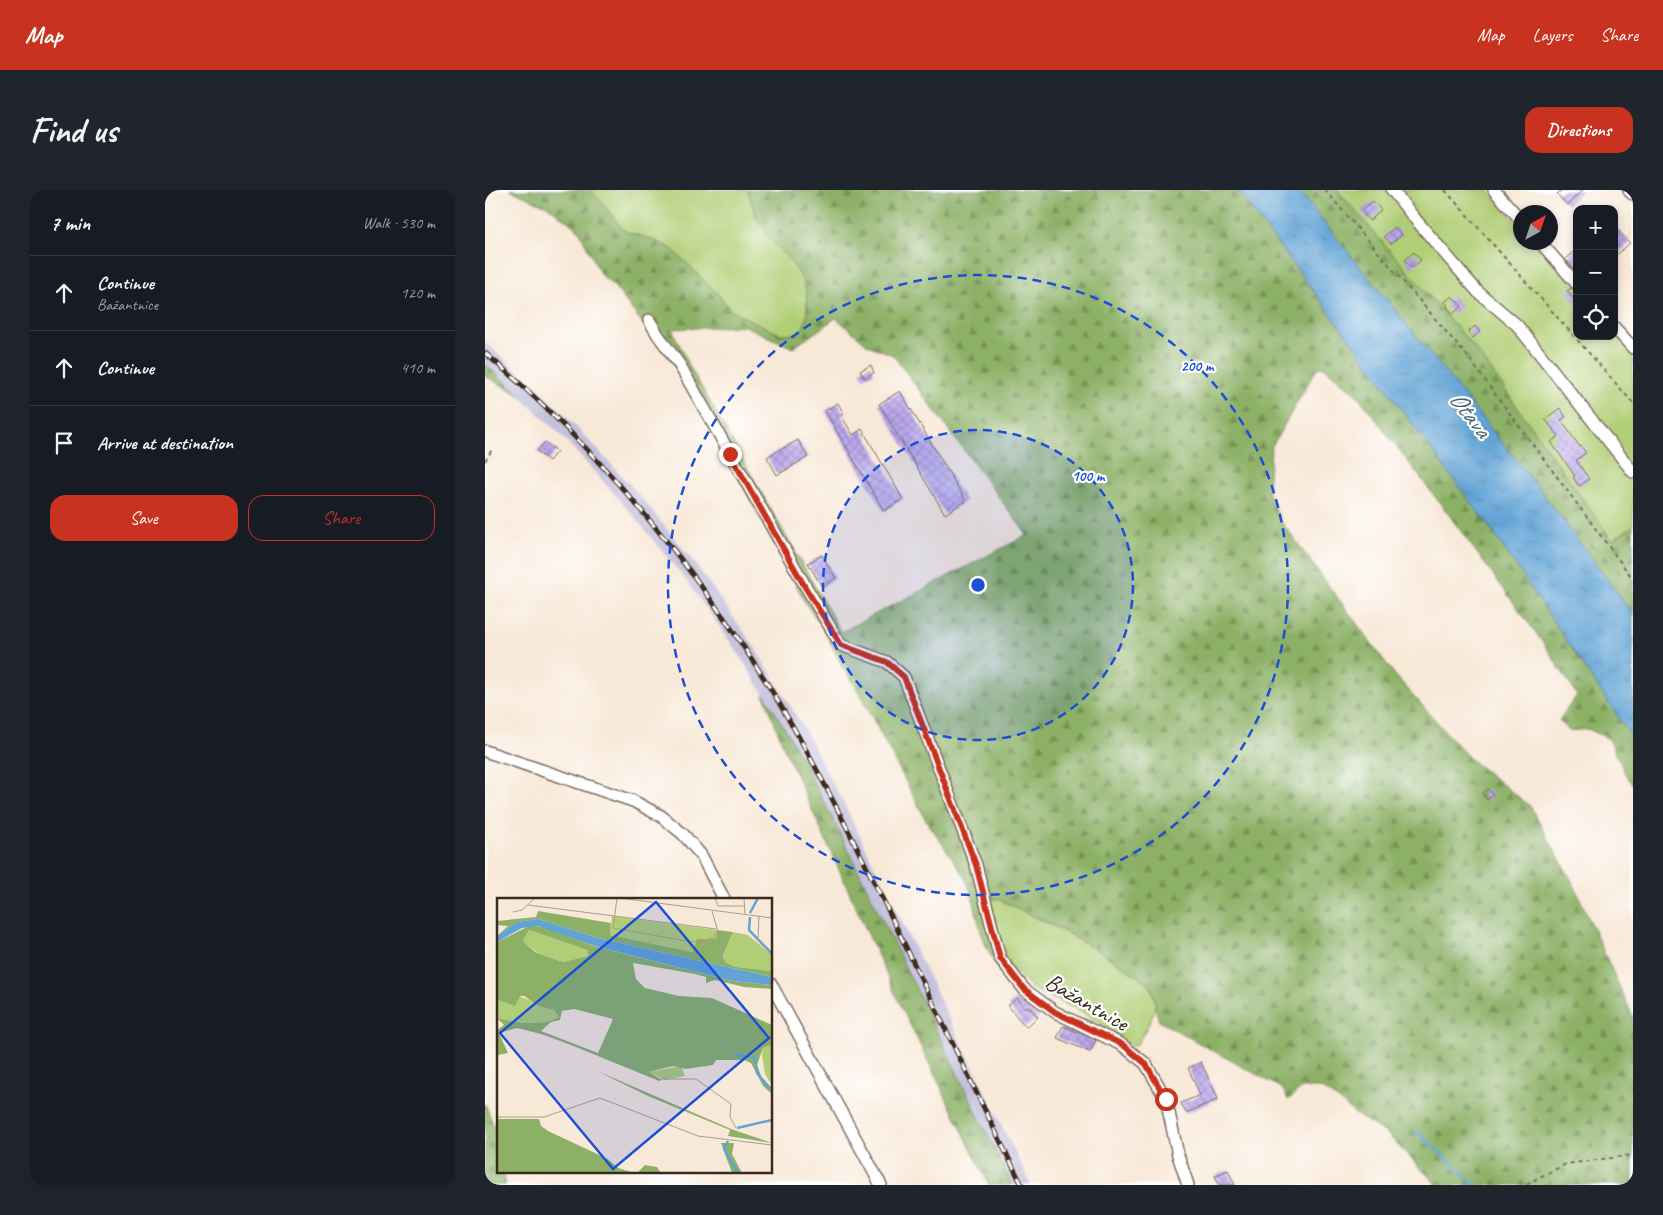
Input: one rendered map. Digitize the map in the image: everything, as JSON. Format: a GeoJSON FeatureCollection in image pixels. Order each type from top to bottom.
{"type":"FeatureCollection","features":[{"type":"Feature","properties":{"kind":"street"},"geometry":{"type":"LineString","coordinates":[[1392,190],[1478,292],[1517,324],[1633,472]]}},
{"type":"Feature","properties":{"kind":"street"},"geometry":{"type":"LineString","coordinates":[[1495,190],[1513,211]]}},
{"type":"Feature","properties":{"kind":"street"},"geometry":{"type":"LineString","coordinates":[[1547,250],[1573,279]]}},
{"type":"Feature","properties":{"kind":"street","name":"Bažantnice"},"geometry":{"type":"LineString","coordinates":[[649,320],[679,364],[805,587],[841,645],[887,662],[904,677],[976,865],[1000,958],[1024,989],[1055,1012],[1123,1045],[1146,1064],[1166,1099],[1178,1154],[1188,1185]]}},
{"type":"Feature","properties":{"kind":"street"},"geometry":{"type":"LineString","coordinates":[[1618,331],[1633,348]]}},
{"type":"Feature","properties":{"kind":"street"},"geometry":{"type":"LineString","coordinates":[[485,752],[633,801],[661,816],[683,834],[701,855],[724,898]]}},
{"type":"Feature","properties":{"kind":"street"},"geometry":{"type":"LineString","coordinates":[[773,988],[881,1185]]}},
{"type":"Feature","properties":{"kind":"path"},"geometry":{"type":"LineString","coordinates":[[1325,190],[1467,356],[1633,579]]}},
{"type":"Feature","properties":{"kind":"path"},"geometry":{"type":"LineString","coordinates":[[1445,190],[1633,404]]}},
{"type":"Feature","properties":{"kind":"path"},"geometry":{"type":"LineString","coordinates":[[485,461],[493,448]]}},
{"type":"Feature","properties":{"kind":"path"},"geometry":{"type":"LineString","coordinates":[[1527,1185],[1566,1164],[1633,1155]]}},
{"type":"Feature","properties":{"kind":"shaded area"},"geometry":{"type":"Polygon","coordinates":[[[485,342],[570,420],[635,490],[697,566],[754,646],[803,727],[849,814],[1031,1185],[1012,1185],[834,821],[789,735],[740,656],[683,576],[622,502],[558,432],[485,364],[485,342]]]}},
{"type":"Feature","properties":{"kind":"green space"},"geometry":{"type":"Polygon","coordinates":[[[510,190],[591,190],[625,231],[653,240],[672,249],[719,295],[731,311],[780,334],[799,334],[805,323],[807,313],[806,292],[803,282],[799,273],[763,228],[751,202],[748,190],[1237,190],[1493,532],[1633,739],[1633,785],[1628,779],[1609,739],[1588,729],[1569,731],[1559,720],[1577,695],[1544,644],[1358,396],[1324,367],[1317,368],[1271,448],[1268,492],[1280,520],[1395,675],[1469,758],[1530,806],[1574,885],[1633,1017],[1633,1185],[1437,1185],[1386,1133],[1358,1116],[1339,1100],[1320,1088],[1302,1088],[1288,1100],[1283,1089],[1159,1021],[1151,987],[1115,961],[1057,927],[998,899],[990,899],[1005,960],[1016,976],[1000,973],[983,940],[972,895],[965,877],[926,820],[855,685],[842,666],[824,630],[806,604],[686,380],[614,286],[601,275],[579,230],[549,207],[510,190]],[[836,318],[793,348],[745,326],[672,329],[690,367],[841,632],[1027,535],[893,355],[868,345],[836,318]]]}},
{"type":"Feature","properties":{"kind":"green space"},"geometry":{"type":"Polygon","coordinates":[[[591,190],[748,190],[751,202],[763,228],[794,265],[804,282],[807,313],[800,334],[780,334],[731,311],[719,295],[672,249],[653,240],[625,232],[591,190]]]}},
{"type":"Feature","properties":{"kind":"green space"},"geometry":{"type":"Polygon","coordinates":[[[1298,190],[1337,190],[1478,352],[1612,540],[1633,526],[1633,614],[1538,487],[1298,190]]]}},
{"type":"Feature","properties":{"kind":"green space"},"geometry":{"type":"Polygon","coordinates":[[[1337,190],[1488,190],[1513,218],[1513,250],[1542,250],[1573,284],[1573,340],[1618,340],[1618,333],[1633,350],[1633,526],[1612,540],[1478,352],[1337,190]]]}},
{"type":"Feature","properties":{"kind":"green space"},"geometry":{"type":"Polygon","coordinates":[[[485,364],[520,395],[485,376],[485,364]]]}},
{"type":"Feature","properties":{"kind":"green space"},"geometry":{"type":"Polygon","coordinates":[[[764,694],[789,735],[834,821],[1012,1185],[989,1185],[897,998],[784,748],[764,694]]]}},
{"type":"Feature","properties":{"kind":"green space"},"geometry":{"type":"Polygon","coordinates":[[[990,899],[998,899],[1065,933],[1098,951],[1147,983],[1154,995],[1154,1010],[1137,1045],[1133,1046],[1124,1041],[1080,1011],[1031,988],[1005,960],[990,899]]]}},
{"type":"Feature","properties":{"kind":"green space"},"geometry":{"type":"Polygon","coordinates":[[[485,1104],[497,1137],[497,1172],[503,1172],[506,1185],[485,1185],[485,1104]]]}},
{"type":"Feature","properties":{"kind":"water","name":"Otava"},"geometry":{"type":"Polygon","coordinates":[[[1237,190],[1298,190],[1538,487],[1633,614],[1633,739],[1493,532],[1237,190]]]}},
{"type":"Feature","properties":{"kind":"building"},"geometry":{"type":"Polygon","coordinates":[[[1562,190],[1583,190],[1567,205],[1557,194],[1562,190]]]}},
{"type":"Feature","properties":{"kind":"building"},"geometry":{"type":"Polygon","coordinates":[[[1373,201],[1381,210],[1370,221],[1361,211],[1373,201]]]}},
{"type":"Feature","properties":{"kind":"building"},"geometry":{"type":"Polygon","coordinates":[[[1395,227],[1402,235],[1391,244],[1384,236],[1395,227]]]}},
{"type":"Feature","properties":{"kind":"building"},"geometry":{"type":"Polygon","coordinates":[[[1618,230],[1630,243],[1618,254],[1618,230]]]}},
{"type":"Feature","properties":{"kind":"building"},"geometry":{"type":"Polygon","coordinates":[[[1414,252],[1421,260],[1412,268],[1405,260],[1414,252]]]}},
{"type":"Feature","properties":{"kind":"building"},"geometry":{"type":"Polygon","coordinates":[[[1573,252],[1573,268],[1565,259],[1573,252]]]}},
{"type":"Feature","properties":{"kind":"building"},"geometry":{"type":"Polygon","coordinates":[[[1571,288],[1573,289],[1573,298],[1567,291],[1571,288]]]}},
{"type":"Feature","properties":{"kind":"building"},"geometry":{"type":"Polygon","coordinates":[[[1452,296],[1462,306],[1453,314],[1445,302],[1452,296]]]}},
{"type":"Feature","properties":{"kind":"building"},"geometry":{"type":"Polygon","coordinates":[[[1475,326],[1480,332],[1473,338],[1468,332],[1475,326]]]}},
{"type":"Feature","properties":{"kind":"building"},"geometry":{"type":"Polygon","coordinates":[[[871,365],[874,373],[864,378],[860,371],[871,365]]]}},
{"type":"Feature","properties":{"kind":"building"},"geometry":{"type":"Polygon","coordinates":[[[900,391],[966,501],[945,514],[879,404],[900,391]]]}},
{"type":"Feature","properties":{"kind":"building"},"geometry":{"type":"Polygon","coordinates":[[[838,403],[844,414],[841,415],[853,435],[862,429],[903,499],[884,511],[825,411],[838,403]]]}},
{"type":"Feature","properties":{"kind":"building"},"geometry":{"type":"Polygon","coordinates":[[[1560,408],[1566,417],[1561,420],[1586,453],[1576,460],[1589,479],[1579,486],[1573,477],[1575,476],[1551,442],[1559,436],[1545,419],[1560,408]]]}},
{"type":"Feature","properties":{"kind":"building"},"geometry":{"type":"Polygon","coordinates":[[[798,440],[808,457],[777,475],[767,457],[798,440]]]}},
{"type":"Feature","properties":{"kind":"building"},"geometry":{"type":"Polygon","coordinates":[[[545,442],[557,451],[549,461],[537,451],[545,442]]]}},
{"type":"Feature","properties":{"kind":"building"},"geometry":{"type":"Polygon","coordinates":[[[822,555],[836,578],[822,587],[808,563],[822,555]]]}},
{"type":"Feature","properties":{"kind":"building"},"geometry":{"type":"Polygon","coordinates":[[[1488,789],[1493,795],[1487,800],[1482,794],[1488,789]]]}},
{"type":"Feature","properties":{"kind":"building"},"geometry":{"type":"Polygon","coordinates":[[[1017,998],[1025,1008],[1028,1006],[1038,1017],[1026,1027],[1008,1006],[1017,998]]]}},
{"type":"Feature","properties":{"kind":"building"},"geometry":{"type":"Polygon","coordinates":[[[1063,1026],[1096,1040],[1090,1052],[1057,1038],[1063,1026]]]}},
{"type":"Feature","properties":{"kind":"building"},"geometry":{"type":"Polygon","coordinates":[[[1201,1062],[1218,1099],[1186,1113],[1181,1103],[1200,1095],[1188,1068],[1201,1062]]]}},
{"type":"Feature","properties":{"kind":"building"},"geometry":{"type":"Polygon","coordinates":[[[1228,1170],[1235,1185],[1219,1185],[1215,1176],[1228,1170]]]}},
{"type":"Feature","properties":{"kind":"waterway"},"geometry":{"type":"LineString","coordinates":[[1417,1132],[1476,1185]]}},
{"type":"Feature","properties":{"kind":"railway"},"geometry":{"type":"LineString","coordinates":[[485,353],[566,428],[641,510],[709,597],[770,688],[833,800],[1022,1185]]}},
{"type":"Feature","properties":{"kind":"route"},"geometry":{"type":"LineString","coordinates":[[730,454],[805,587],[841,645],[887,662],[904,677],[976,865],[1000,958],[1024,989],[1055,1012],[1123,1045],[1146,1064],[1166,1099]]}}]}
